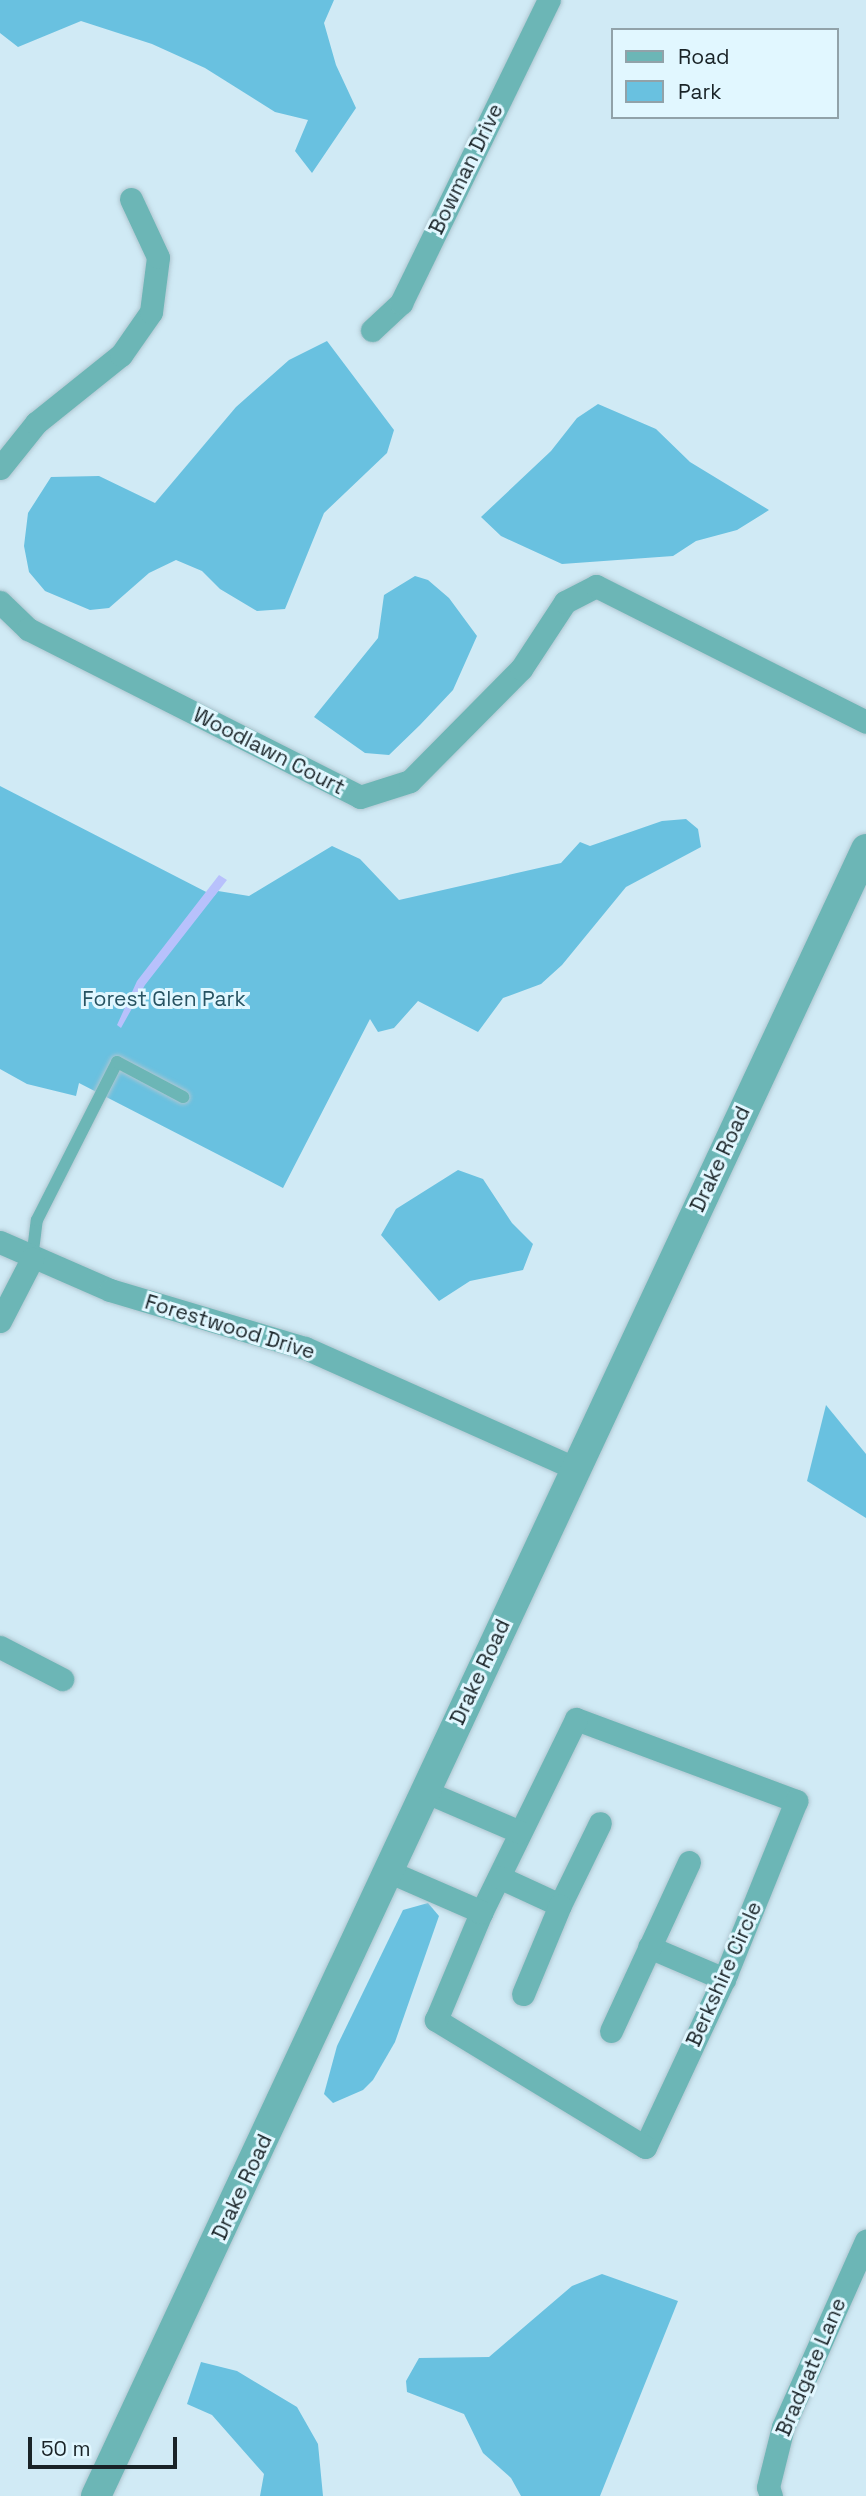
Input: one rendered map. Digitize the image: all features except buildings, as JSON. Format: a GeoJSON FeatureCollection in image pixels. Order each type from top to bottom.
{"type":"FeatureCollection","features":[{"type":"Feature","properties":{"kind":"street","name":"Bowman Drive"},"geometry":{"type":"LineString","coordinates":[[372,330],[401,303],[549,0]]}},
{"type":"Feature","properties":{"kind":"street"},"geometry":{"type":"LineString","coordinates":[[0,468],[36,424],[121,355],[151,312],[158,257],[131,199]]}},
{"type":"Feature","properties":{"kind":"street","name":"Woodlawn Court"},"geometry":{"type":"LineString","coordinates":[[0,602],[28,629],[360,797],[410,782],[521,669],[565,602],[596,586],[866,722]]}},
{"type":"Feature","properties":{"kind":"street","name":"Drake Road"},"geometry":{"type":"LineString","coordinates":[[96,2496],[390,1872],[424,1791],[574,1468],[866,849]]}},
{"type":"Feature","properties":{"kind":"street","name":"Forestwood Drive"},"geometry":{"type":"LineString","coordinates":[[0,1242],[32,1259],[110,1290],[305,1348],[574,1468]]}},
{"type":"Feature","properties":{"kind":"street"},"geometry":{"type":"LineString","coordinates":[[0,1321],[32,1259]]}},
{"type":"Feature","properties":{"kind":"street"},"geometry":{"type":"LineString","coordinates":[[0,1647],[62,1679]]}},
{"type":"Feature","properties":{"kind":"street","name":"Berkshire Circle"},"geometry":{"type":"LineString","coordinates":[[482,1912],[436,2020],[645,2147],[724,1979],[796,1801],[576,1719],[520,1832]]}},
{"type":"Feature","properties":{"kind":"street"},"geometry":{"type":"LineString","coordinates":[[390,1872],[482,1912],[520,1832],[424,1791]]}},
{"type":"Feature","properties":{"kind":"street"},"geometry":{"type":"LineString","coordinates":[[523,1994],[560,1905],[600,1823]]}},
{"type":"Feature","properties":{"kind":"street"},"geometry":{"type":"LineString","coordinates":[[611,2031],[689,1862]]}},
{"type":"Feature","properties":{"kind":"street"},"geometry":{"type":"LineString","coordinates":[[499,1877],[560,1905]]}},
{"type":"Feature","properties":{"kind":"street"},"geometry":{"type":"LineString","coordinates":[[649,1947],[724,1979]]}},
{"type":"Feature","properties":{"kind":"street","name":"Bradgate Lane"},"geometry":{"type":"LineString","coordinates":[[771,2496],[768,2487],[783,2427],[866,2241]]}},
{"type":"Feature","properties":{"kind":"lane"},"geometry":{"type":"LineString","coordinates":[[32,1259],[37,1220],[117,1062],[183,1097]]}},
{"type":"Feature","properties":{"kind":"green space"},"geometry":{"type":"Polygon","coordinates":[[[0,0],[334,0],[324,23],[336,65],[356,108],[312,173],[295,151],[308,120],[275,112],[205,68],[152,44],[81,21],[18,47],[0,33],[0,0]]]}},
{"type":"Feature","properties":{"kind":"green space"},"geometry":{"type":"Polygon","coordinates":[[[327,341],[394,430],[387,453],[324,513],[285,609],[257,611],[220,589],[202,571],[176,560],[149,573],[109,608],[90,610],[45,591],[29,572],[24,546],[28,513],[51,477],[99,476],[155,503],[236,407],[289,360],[327,341]]]}},
{"type":"Feature","properties":{"kind":"green space"},"geometry":{"type":"Polygon","coordinates":[[[598,404],[656,429],[690,462],[769,510],[737,530],[696,541],[673,556],[562,564],[501,536],[481,517],[551,451],[577,418],[598,404]]]}},
{"type":"Feature","properties":{"kind":"green space"},"geometry":{"type":"Polygon","coordinates":[[[415,576],[428,580],[449,598],[477,636],[453,690],[420,725],[389,755],[365,753],[314,717],[378,638],[384,595],[415,576]]]}},
{"type":"Feature","properties":{"kind":"green space","name":"Forest Glen Park"},"geometry":{"type":"Polygon","coordinates":[[[0,786],[214,896],[218,891],[249,896],[332,846],[360,859],[399,900],[561,863],[580,842],[590,846],[662,821],[686,819],[698,829],[701,847],[626,887],[562,965],[541,984],[503,998],[478,1032],[418,1001],[394,1028],[378,1032],[370,1019],[283,1188],[79,1083],[76,1096],[27,1084],[0,1069],[0,786]]]}},
{"type":"Feature","properties":{"kind":"green space"},"geometry":{"type":"Polygon","coordinates":[[[458,1170],[483,1179],[512,1223],[533,1244],[523,1270],[470,1281],[439,1301],[381,1235],[396,1209],[458,1170]]]}},
{"type":"Feature","properties":{"kind":"green space"},"geometry":{"type":"Polygon","coordinates":[[[826,1405],[866,1454],[866,1518],[807,1481],[826,1405]]]}},
{"type":"Feature","properties":{"kind":"green space"},"geometry":{"type":"Polygon","coordinates":[[[428,1903],[439,1916],[395,2042],[373,2080],[363,2090],[333,2103],[324,2094],[337,2046],[403,1910],[428,1903]]]}},
{"type":"Feature","properties":{"kind":"green space"},"geometry":{"type":"Polygon","coordinates":[[[602,2274],[678,2301],[600,2496],[521,2496],[511,2478],[483,2453],[464,2414],[407,2392],[406,2381],[419,2358],[489,2357],[572,2286],[602,2274]]]}},
{"type":"Feature","properties":{"kind":"green space"},"geometry":{"type":"Polygon","coordinates":[[[201,2362],[237,2371],[297,2407],[318,2444],[323,2496],[260,2496],[264,2474],[212,2415],[187,2404],[201,2362]]]}},
{"type":"Feature","properties":{"kind":"shaded area"},"geometry":{"type":"Polygon","coordinates":[[[219,875],[227,880],[145,985],[121,1028],[117,1025],[137,981],[219,875]]]}}]}
